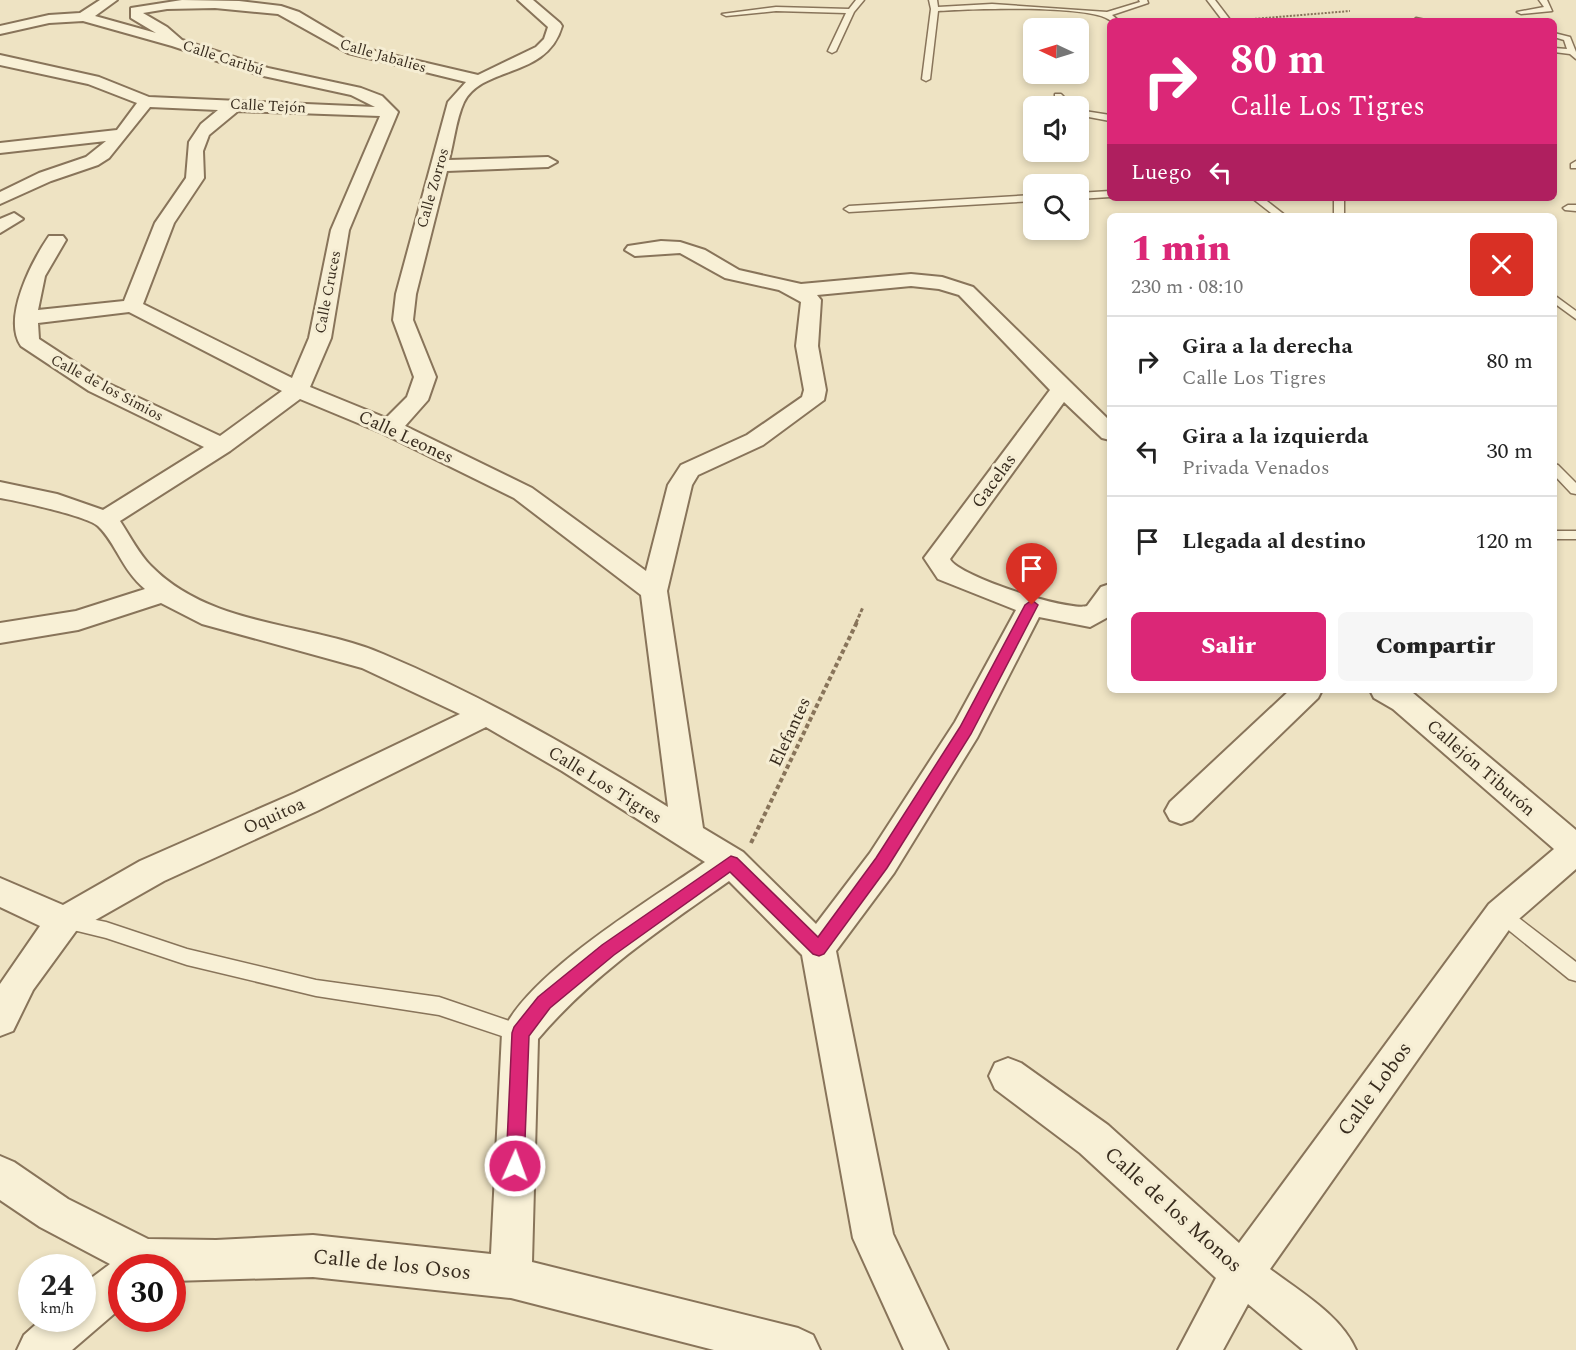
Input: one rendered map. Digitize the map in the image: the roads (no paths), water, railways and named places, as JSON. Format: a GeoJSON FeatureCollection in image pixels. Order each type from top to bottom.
{"type":"FeatureCollection","features":[{"type":"Feature","properties":{"kind":"street"},"geometry":{"type":"LineString","coordinates":[[0,30],[49,19],[83,17],[110,0]]}},
{"type":"Feature","properties":{"kind":"street","name":"Calle Zorros"},"geometry":{"type":"LineString","coordinates":[[390,428],[417,400],[423,388],[425,377],[404,320],[404,312],[418,242],[456,102],[461,92],[478,80],[527,58],[551,41],[555,26],[525,0]]}},
{"type":"Feature","properties":{"kind":"street","name":"Calle Jabalies"},"geometry":{"type":"LineString","coordinates":[[177,43],[162,30],[136,15],[136,11],[150,5],[209,2],[267,8],[294,14],[330,40],[366,54],[478,80]]}},
{"type":"Feature","properties":{"kind":"street","name":"Calle Caribú"},"geometry":{"type":"LineString","coordinates":[[83,17],[177,43],[264,72],[355,90],[376,99],[390,112]]}},
{"type":"Feature","properties":{"kind":"street"},"geometry":{"type":"LineString","coordinates":[[0,60],[68,74],[133,94],[146,102],[122,134],[103,154],[0,199]]}},
{"type":"Feature","properties":{"kind":"street","name":"Calle Tejón"},"geometry":{"type":"LineString","coordinates":[[146,102],[390,112]]}},
{"type":"Feature","properties":{"kind":"street"},"geometry":{"type":"LineString","coordinates":[[26,318],[132,306],[156,235],[175,202],[195,178],[193,155],[196,140],[204,127],[236,105]]}},
{"type":"Feature","properties":{"kind":"street","name":"Calle Cruces"},"geometry":{"type":"LineString","coordinates":[[298,390],[320,338],[340,230],[390,112]]}},
{"type":"Feature","properties":{"kind":"street"},"geometry":{"type":"LineString","coordinates":[[0,147],[122,134]]}},
{"type":"Feature","properties":{"kind":"street"},"geometry":{"type":"LineString","coordinates":[[440,166],[548,162]]}},
{"type":"Feature","properties":{"kind":"street"},"geometry":{"type":"LineString","coordinates":[[0,179],[80,164]]}},
{"type":"Feature","properties":{"kind":"street","name":"Calle de los Simios"},"geometry":{"type":"LineString","coordinates":[[56,240],[39,265],[27,300],[28,341],[50,358],[118,396],[222,446]]}},
{"type":"Feature","properties":{"kind":"street"},"geometry":{"type":"LineString","coordinates":[[635,250],[665,246],[686,249],[733,274],[802,290],[911,280],[942,283],[966,291],[1062,389],[1107,431]]}},
{"type":"Feature","properties":{"kind":"street"},"geometry":{"type":"LineString","coordinates":[[688,837],[654,591],[680,485],[689,470],[755,440],[813,400],[815,390],[807,346],[811,300],[802,290]]}},
{"type":"Feature","properties":{"kind":"street","name":"Calle Leones"},"geometry":{"type":"LineString","coordinates":[[132,306],[298,390],[390,428],[523,493],[654,591]]}},
{"type":"Feature","properties":{"kind":"street","name":"Gacelas"},"geometry":{"type":"LineString","coordinates":[[1032,605],[946,573],[937,558],[1062,389]]}},
{"type":"Feature","properties":{"kind":"street"},"geometry":{"type":"LineString","coordinates":[[0,490],[48,500],[106,519],[222,446],[298,390]]}},
{"type":"Feature","properties":{"kind":"street","name":"Calle Los Tigres"},"geometry":{"type":"LineString","coordinates":[[106,519],[141,572],[165,592],[212,617],[371,660],[487,714],[573,763],[731,862],[819,948]]}},
{"type":"Feature","properties":{"kind":"street"},"geometry":{"type":"LineString","coordinates":[[0,633],[78,620],[165,592]]}},
{"type":"Feature","properties":{"kind":"street"},"geometry":{"type":"LineString","coordinates":[[926,1350],[873,1238],[819,948],[882,863],[966,730],[1032,605],[1078,618],[1091,616],[1101,610],[1107,599]]}},
{"type":"Feature","properties":{"kind":"street"},"geometry":{"type":"LineString","coordinates":[[1181,811],[1305,693]]}},
{"type":"Feature","properties":{"kind":"street","name":"Callejón Tiburón"},"geometry":{"type":"LineString","coordinates":[[1389,693],[1403,701],[1576,849]]}},
{"type":"Feature","properties":{"kind":"street","name":"Oquitoa"},"geometry":{"type":"LineString","coordinates":[[64,921],[152,871],[306,802],[487,714]]}},
{"type":"Feature","properties":{"kind":"street","name":"Calle Lobos"},"geometry":{"type":"LineString","coordinates":[[1200,1350],[1242,1273],[1501,914],[1576,849]]}},
{"type":"Feature","properties":{"kind":"street"},"geometry":{"type":"LineString","coordinates":[[511,1277],[520,1033],[544,1002],[608,950],[731,862]]}},
{"type":"Feature","properties":{"kind":"street"},"geometry":{"type":"LineString","coordinates":[[0,892],[64,921],[21,979],[0,1019]]}},
{"type":"Feature","properties":{"kind":"street","name":"Calle de los Monos"},"geometry":{"type":"LineString","coordinates":[[1008,1076],[1094,1140],[1242,1273],[1302,1320],[1334,1350]]}},
{"type":"Feature","properties":{"kind":"street","name":"Calle de los Osos"},"geometry":{"type":"LineString","coordinates":[[0,1176],[113,1254]]}},
{"type":"Feature","properties":{"kind":"street","name":"Calle de los Osos"},"geometry":{"type":"LineString","coordinates":[[186,1264],[313,1256],[511,1277],[798,1350]]}},
{"type":"Feature","properties":{"kind":"street"},"geometry":{"type":"LineString","coordinates":[[96,1301],[108,1291]]}},
{"type":"Feature","properties":{"kind":"street"},"geometry":{"type":"LineString","coordinates":[[39,1350],[60,1332]]}},
{"type":"Feature","properties":{"kind":"lane"},"geometry":{"type":"LineString","coordinates":[[832,51],[851,11],[860,0]]}},
{"type":"Feature","properties":{"kind":"lane"},"geometry":{"type":"LineString","coordinates":[[926,79],[934,4],[1107,14],[1138,6],[1143,0]]}},
{"type":"Feature","properties":{"kind":"lane"},"geometry":{"type":"LineString","coordinates":[[1211,0],[1224,18]]}},
{"type":"Feature","properties":{"kind":"lane"},"geometry":{"type":"LineString","coordinates":[[1521,12],[1549,9],[1543,0]]}},
{"type":"Feature","properties":{"kind":"lane"},"geometry":{"type":"LineString","coordinates":[[726,14],[776,9],[851,11]]}},
{"type":"Feature","properties":{"kind":"lane"},"geometry":{"type":"LineString","coordinates":[[1107,14],[1112,18]]}},
{"type":"Feature","properties":{"kind":"lane"},"geometry":{"type":"LineString","coordinates":[[1557,36],[1568,39],[1574,55]]}},
{"type":"Feature","properties":{"kind":"lane"},"geometry":{"type":"LineString","coordinates":[[1557,51],[1574,55]]}},
{"type":"Feature","properties":{"kind":"lane"},"geometry":{"type":"LineString","coordinates":[[1089,114],[1107,117]]}},
{"type":"Feature","properties":{"kind":"lane"},"geometry":{"type":"LineString","coordinates":[[1089,195],[1107,194]]}},
{"type":"Feature","properties":{"kind":"lane"},"geometry":{"type":"LineString","coordinates":[[849,209],[1023,199]]}},
{"type":"Feature","properties":{"kind":"lane"},"geometry":{"type":"LineString","coordinates":[[1261,201],[1277,213]]}},
{"type":"Feature","properties":{"kind":"lane"},"geometry":{"type":"LineString","coordinates":[[1557,300],[1576,316]]}},
{"type":"Feature","properties":{"kind":"lane"},"geometry":{"type":"LineString","coordinates":[[1557,471],[1576,490]]}},
{"type":"Feature","properties":{"kind":"lane"},"geometry":{"type":"LineString","coordinates":[[1557,535],[1576,535]]}},
{"type":"Feature","properties":{"kind":"lane"},"geometry":{"type":"LineString","coordinates":[[1501,914],[1576,973]]}},
{"type":"Feature","properties":{"kind":"lane"},"geometry":{"type":"LineString","coordinates":[[64,921],[106,930],[187,957],[316,988],[439,1006],[520,1033]]}}]}
